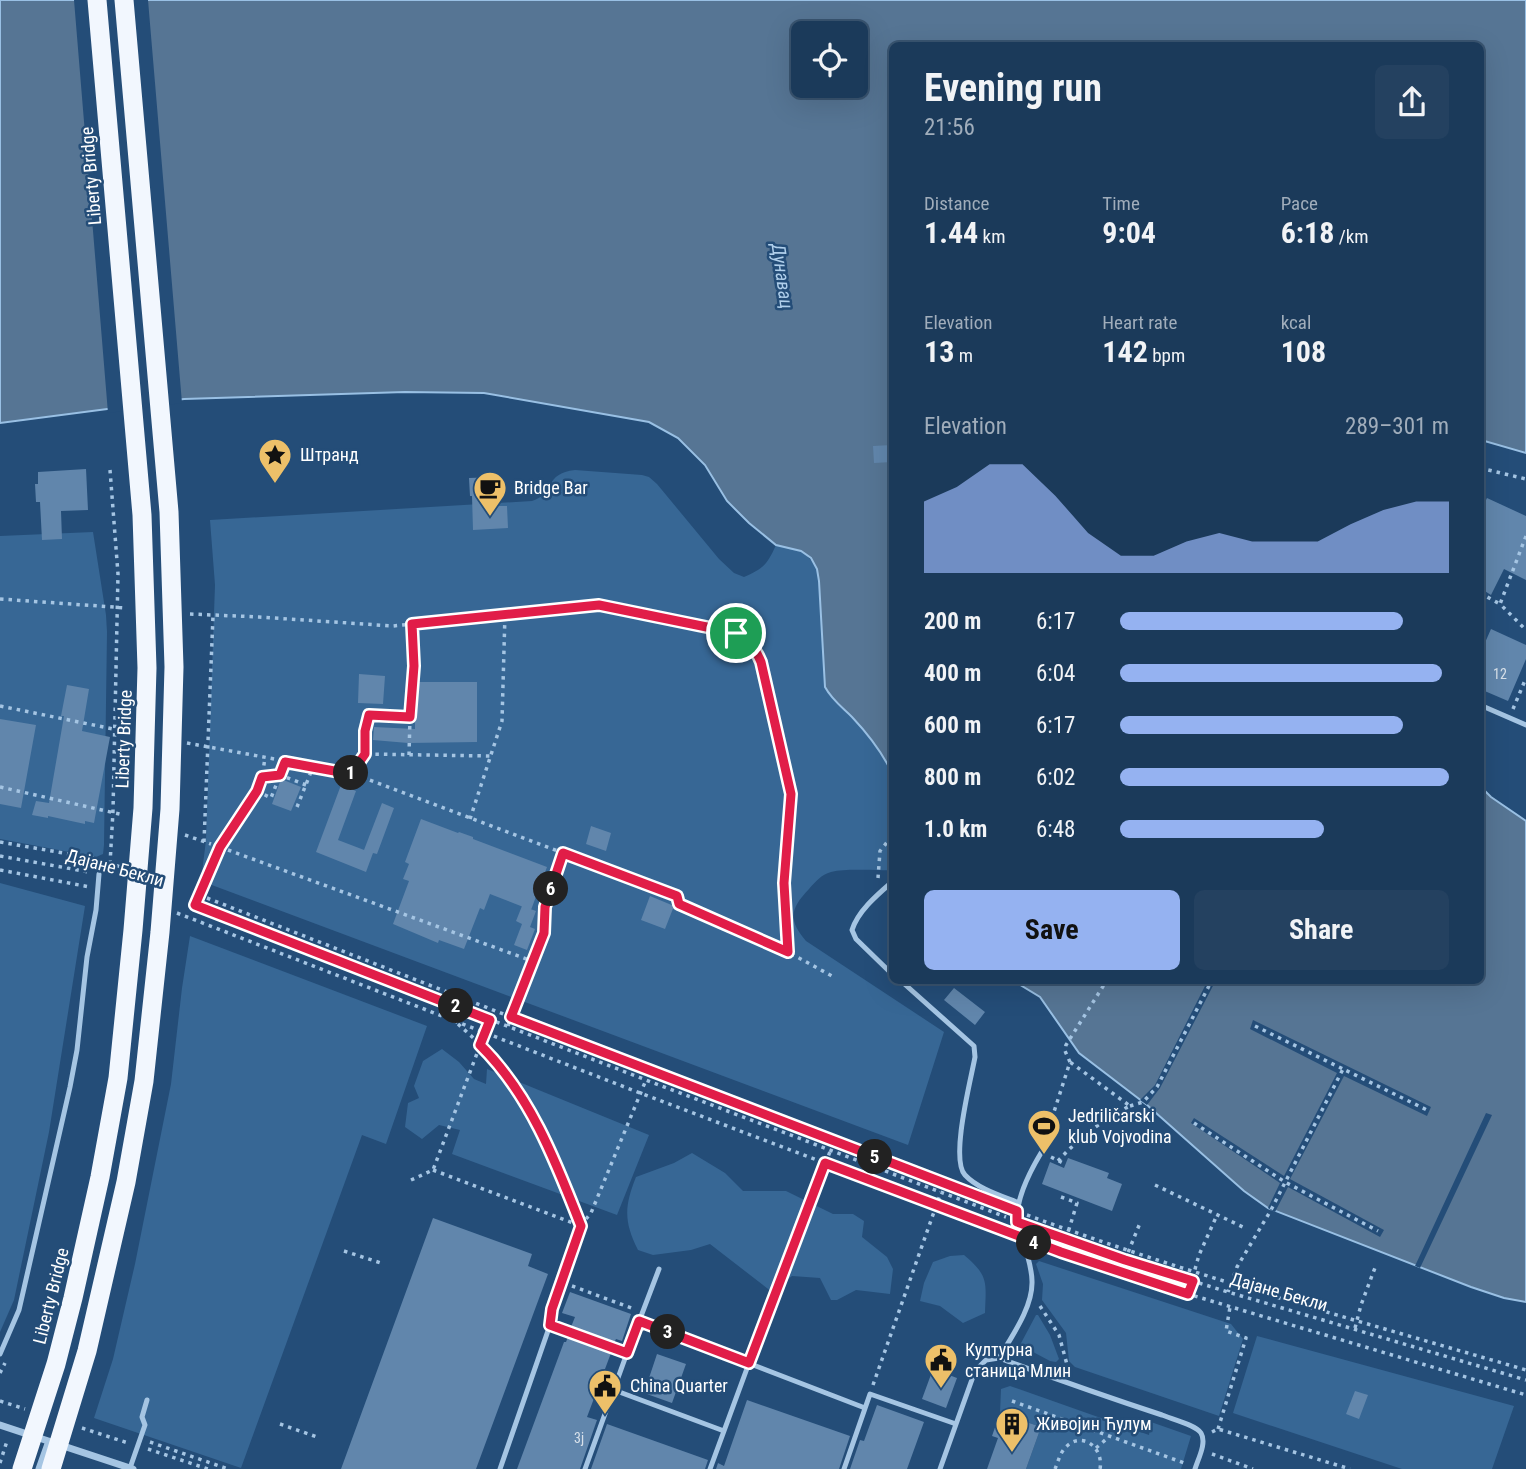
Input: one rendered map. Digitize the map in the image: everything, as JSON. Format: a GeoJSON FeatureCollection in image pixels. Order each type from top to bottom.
{"type":"FeatureCollection","features":[{"type":"Feature","properties":{"kind":"highway","name":"Liberty Bridge"},"geometry":{"type":"LineString","coordinates":[[22,1469],[62,1345],[84,1251],[118,1078],[143,808],[147,668],[142,515],[97,0]]}},
{"type":"Feature","properties":{"kind":"highway"},"geometry":{"type":"LineString","coordinates":[[51,1469],[93,1328],[135,1132],[144,1081],[170,809],[174,667],[169,512],[124,0]]}},
{"type":"Feature","properties":{"kind":"street"},"geometry":{"type":"LineString","coordinates":[[0,1424],[132,1469]]}},
{"type":"Feature","properties":{"kind":"street"},"geometry":{"type":"LineString","coordinates":[[39,1469],[49,1441]]}},
{"type":"Feature","properties":{"kind":"lane"},"geometry":{"type":"LineString","coordinates":[[1484,707],[1526,725]]}},
{"type":"Feature","properties":{"kind":"lane"},"geometry":{"type":"LineString","coordinates":[[195,905],[220,847]]}},
{"type":"Feature","properties":{"kind":"lane"},"geometry":{"type":"LineString","coordinates":[[0,1354],[19,1310],[70,1087],[99,874]]}},
{"type":"Feature","properties":{"kind":"lane"},"geometry":{"type":"LineString","coordinates":[[889,885],[876,896],[855,922],[852,930],[856,939],[889,971]]}},
{"type":"Feature","properties":{"kind":"lane"},"geometry":{"type":"LineString","coordinates":[[905,984],[974,1046],[961,1128],[960,1164],[964,1174],[978,1185],[1019,1203]]}},
{"type":"Feature","properties":{"kind":"lane"},"geometry":{"type":"LineString","coordinates":[[999,1358],[1027,1308],[1031,1293],[1032,1282],[1017,1222],[1017,1211],[1032,1168],[1041,1153]]}},
{"type":"Feature","properties":{"kind":"lane"},"geometry":{"type":"LineString","coordinates":[[500,1469],[581,1226]]}},
{"type":"Feature","properties":{"kind":"lane"},"geometry":{"type":"LineString","coordinates":[[585,1469],[659,1269]]}},
{"type":"Feature","properties":{"kind":"lane"},"geometry":{"type":"LineString","coordinates":[[639,1321],[865,1408]]}},
{"type":"Feature","properties":{"kind":"lane"},"geometry":{"type":"LineString","coordinates":[[550,1325],[627,1353]]}},
{"type":"Feature","properties":{"kind":"lane"},"geometry":{"type":"LineString","coordinates":[[940,1469],[975,1371],[986,1360],[999,1358],[1199,1430],[1203,1437],[1202,1450],[1195,1468]]}},
{"type":"Feature","properties":{"kind":"lane"},"geometry":{"type":"LineString","coordinates":[[710,1469],[749,1363]]}},
{"type":"Feature","properties":{"kind":"lane"},"geometry":{"type":"LineString","coordinates":[[614,1390],[724,1431]]}},
{"type":"Feature","properties":{"kind":"lane"},"geometry":{"type":"LineString","coordinates":[[844,1469],[870,1394],[956,1424]]}},
{"type":"Feature","properties":{"kind":"lane"},"geometry":{"type":"LineString","coordinates":[[132,1469],[145,1425],[142,1417],[147,1400]]}},
{"type":"Feature","properties":{"kind":"path"},"geometry":{"type":"LineString","coordinates":[[1484,469],[1526,479]]}},
{"type":"Feature","properties":{"kind":"path"},"geometry":{"type":"LineString","coordinates":[[1500,604],[1526,537]]}},
{"type":"Feature","properties":{"kind":"path"},"geometry":{"type":"LineString","coordinates":[[1484,595],[1500,604],[1526,630]]}},
{"type":"Feature","properties":{"kind":"path"},"geometry":{"type":"LineString","coordinates":[[0,599],[131,608]]}},
{"type":"Feature","properties":{"kind":"path"},"geometry":{"type":"LineString","coordinates":[[185,613],[393,626],[599,605],[736,633],[746,638],[761,662],[791,794],[784,883],[788,952]]}},
{"type":"Feature","properties":{"kind":"path"},"geometry":{"type":"LineString","coordinates":[[470,819],[502,721],[505,614]]}},
{"type":"Feature","properties":{"kind":"path"},"geometry":{"type":"LineString","coordinates":[[204,842],[213,616]]}},
{"type":"Feature","properties":{"kind":"path"},"geometry":{"type":"LineString","coordinates":[[409,755],[414,666],[412,624]]}},
{"type":"Feature","properties":{"kind":"path"},"geometry":{"type":"LineString","coordinates":[[1509,718],[1526,678]]}},
{"type":"Feature","properties":{"kind":"path"},"geometry":{"type":"LineString","coordinates":[[0,706],[115,729]]}},
{"type":"Feature","properties":{"kind":"path"},"geometry":{"type":"LineString","coordinates":[[351,774],[365,754],[365,731],[369,715],[410,717]]}},
{"type":"Feature","properties":{"kind":"path"},"geometry":{"type":"LineString","coordinates":[[208,747],[351,774],[677,896],[679,904],[788,952],[832,975]]}},
{"type":"Feature","properties":{"kind":"path"},"geometry":{"type":"LineString","coordinates":[[365,754],[491,756]]}},
{"type":"Feature","properties":{"kind":"path"},"geometry":{"type":"LineString","coordinates":[[220,847],[257,791],[265,758]]}},
{"type":"Feature","properties":{"kind":"path"},"geometry":{"type":"LineString","coordinates":[[257,791],[271,798],[285,762]]}},
{"type":"Feature","properties":{"kind":"path"},"geometry":{"type":"LineString","coordinates":[[297,807],[313,767]]}},
{"type":"Feature","properties":{"kind":"path"},"geometry":{"type":"LineString","coordinates":[[262,777],[280,775],[306,785]]}},
{"type":"Feature","properties":{"kind":"path"},"geometry":{"type":"LineString","coordinates":[[0,787],[126,816]]}},
{"type":"Feature","properties":{"kind":"path"},"geometry":{"type":"LineString","coordinates":[[178,833],[532,961]]}},
{"type":"Feature","properties":{"kind":"path"},"geometry":{"type":"LineString","coordinates":[[876,896],[880,851],[889,840]]}},
{"type":"Feature","properties":{"kind":"path"},"geometry":{"type":"LineString","coordinates":[[0,842],[92,858],[122,868]]}},
{"type":"Feature","properties":{"kind":"path"},"geometry":{"type":"LineString","coordinates":[[508,1026],[544,933],[545,907],[563,853]]}},
{"type":"Feature","properties":{"kind":"path","name":"Дајане Бекли"},"geometry":{"type":"LineString","coordinates":[[0,856],[99,874]]}},
{"type":"Feature","properties":{"kind":"path"},"geometry":{"type":"LineString","coordinates":[[0,870],[99,889]]}},
{"type":"Feature","properties":{"kind":"path"},"geometry":{"type":"LineString","coordinates":[[198,895],[969,1193]]}},
{"type":"Feature","properties":{"kind":"path","name":"Дајане Бекли"},"geometry":{"type":"LineString","coordinates":[[195,905],[1017,1222],[1228,1292],[1526,1380]]}},
{"type":"Feature","properties":{"kind":"path"},"geometry":{"type":"LineString","coordinates":[[168,910],[936,1206],[1125,1275],[1526,1395]]}},
{"type":"Feature","properties":{"kind":"path"},"geometry":{"type":"LineString","coordinates":[[1104,984],[1066,1045],[1065,1051],[1070,1062],[1130,1105]]}},
{"type":"Feature","properties":{"kind":"path"},"geometry":{"type":"LineString","coordinates":[[1058,1161],[1073,1145],[1104,1121],[1130,1105],[1146,1100],[1157,1087],[1210,984]]}},
{"type":"Feature","properties":{"kind":"path"},"geometry":{"type":"LineString","coordinates":[[411,1180],[433,1170],[490,1020]]}},
{"type":"Feature","properties":{"kind":"path"},"geometry":{"type":"LineString","coordinates":[[456,1021],[493,1058],[523,1099],[540,1129],[581,1226]]}},
{"type":"Feature","properties":{"kind":"path"},"geometry":{"type":"LineString","coordinates":[[1255,1026],[1427,1110]]}},
{"type":"Feature","properties":{"kind":"path"},"geometry":{"type":"LineString","coordinates":[[1065,1164],[1041,1153],[1070,1062]]}},
{"type":"Feature","properties":{"kind":"path"},"geometry":{"type":"LineString","coordinates":[[1228,1292],[1237,1267],[1271,1210],[1343,1069]]}},
{"type":"Feature","properties":{"kind":"path"},"geometry":{"type":"LineString","coordinates":[[591,1213],[646,1080]]}},
{"type":"Feature","properties":{"kind":"path"},"geometry":{"type":"LineString","coordinates":[[1194,1122],[1285,1182],[1378,1231]]}},
{"type":"Feature","properties":{"kind":"path"},"geometry":{"type":"LineString","coordinates":[[749,1363],[831,1149]]}},
{"type":"Feature","properties":{"kind":"path"},"geometry":{"type":"LineString","coordinates":[[433,1170],[581,1226]]}},
{"type":"Feature","properties":{"kind":"path"},"geometry":{"type":"LineString","coordinates":[[1155,1185],[1247,1229]]}},
{"type":"Feature","properties":{"kind":"path"},"geometry":{"type":"LineString","coordinates":[[870,1394],[941,1192]]}},
{"type":"Feature","properties":{"kind":"path"},"geometry":{"type":"LineString","coordinates":[[1060,1197],[1077,1203],[1066,1239]]}},
{"type":"Feature","properties":{"kind":"path"},"geometry":{"type":"LineString","coordinates":[[1017,1211],[1128,1251],[1230,1283],[1526,1370]]}},
{"type":"Feature","properties":{"kind":"path"},"geometry":{"type":"LineString","coordinates":[[1188,1294],[1199,1255],[1217,1215]]}},
{"type":"Feature","properties":{"kind":"path"},"geometry":{"type":"LineString","coordinates":[[1125,1260],[1140,1223]]}},
{"type":"Feature","properties":{"kind":"path"},"geometry":{"type":"LineString","coordinates":[[344,1251],[381,1263]]}},
{"type":"Feature","properties":{"kind":"path"},"geometry":{"type":"LineString","coordinates":[[1355,1328],[1376,1265]]}},
{"type":"Feature","properties":{"kind":"path"},"geometry":{"type":"LineString","coordinates":[[561,1282],[643,1312]]}},
{"type":"Feature","properties":{"kind":"path"},"geometry":{"type":"LineString","coordinates":[[1031,1293],[1059,1335],[1072,1385]]}},
{"type":"Feature","properties":{"kind":"path"},"geometry":{"type":"LineString","coordinates":[[1203,1437],[1218,1429],[1246,1338],[1226,1331],[1230,1307]]}},
{"type":"Feature","properties":{"kind":"path"},"geometry":{"type":"LineString","coordinates":[[0,1401],[36,1412]]}},
{"type":"Feature","properties":{"kind":"path"},"geometry":{"type":"LineString","coordinates":[[1012,1401],[1195,1468]]}},
{"type":"Feature","properties":{"kind":"path"},"geometry":{"type":"LineString","coordinates":[[72,1424],[208,1469]]}},
{"type":"Feature","properties":{"kind":"path"},"geometry":{"type":"LineString","coordinates":[[280,1424],[317,1437]]}},
{"type":"Feature","properties":{"kind":"path"},"geometry":{"type":"LineString","coordinates":[[1218,1429],[1350,1469]]}},
{"type":"Feature","properties":{"kind":"path"},"geometry":{"type":"LineString","coordinates":[[128,1443],[130,1436],[228,1469]]}},
{"type":"Feature","properties":{"kind":"path"},"geometry":{"type":"LineString","coordinates":[[1096,1448],[1110,1436]]}},
{"type":"Feature","properties":{"kind":"path"},"geometry":{"type":"LineString","coordinates":[[0,1439],[7,1441],[0,1463]]}},
{"type":"Feature","properties":{"kind":"path"},"geometry":{"type":"LineString","coordinates":[[1055,1469],[1062,1451],[1072,1442],[1085,1441],[1096,1448],[1101,1460],[1100,1469]]}},
{"type":"Feature","properties":{"kind":"path"},"geometry":{"type":"LineString","coordinates":[[1202,1450],[1253,1469]]}},
{"type":"Feature","properties":{"kind":"shaded area"},"geometry":{"type":"Polygon","coordinates":[[[575,470],[649,477],[719,559],[734,573],[744,577],[767,562],[776,545],[800,551],[817,569],[836,703],[869,736],[889,766],[889,870],[845,870],[824,875],[798,902],[794,920],[806,941],[944,1032],[908,1145],[201,881],[206,840],[215,585],[210,520],[532,501],[544,494],[554,479],[565,472],[575,470]]]}},
{"type":"Feature","properties":{"kind":"shaded area"},"geometry":{"type":"Polygon","coordinates":[[[93,532],[107,632],[104,845],[103,854],[96,857],[0,839],[0,536],[93,532]]]}},
{"type":"Feature","properties":{"kind":"shaded area"},"geometry":{"type":"Polygon","coordinates":[[[0,883],[85,906],[49,1132],[14,1300],[0,1332],[0,883]]]}},
{"type":"Feature","properties":{"kind":"shaded area"},"geometry":{"type":"Polygon","coordinates":[[[190,936],[427,1026],[386,1144],[362,1135],[241,1468],[94,1418],[113,1359],[135,1264],[171,1084],[190,936]]]}},
{"type":"Feature","properties":{"kind":"shaded area"},"geometry":{"type":"Polygon","coordinates":[[[442,1049],[459,1062],[474,1079],[486,1084],[487,1069],[649,1135],[617,1215],[452,1154],[460,1130],[439,1125],[422,1139],[405,1127],[408,1103],[419,1098],[414,1086],[423,1061],[442,1049]]]}},
{"type":"Feature","properties":{"kind":"shaded area"},"geometry":{"type":"Polygon","coordinates":[[[692,1153],[725,1173],[743,1191],[786,1191],[833,1214],[853,1214],[864,1221],[862,1237],[887,1257],[893,1269],[890,1294],[856,1290],[837,1300],[831,1300],[820,1278],[792,1276],[772,1292],[710,1244],[691,1250],[653,1255],[638,1250],[627,1214],[636,1177],[674,1163],[692,1153]]]}},
{"type":"Feature","properties":{"kind":"shaded area"},"geometry":{"type":"Polygon","coordinates":[[[964,1255],[982,1274],[986,1294],[985,1313],[963,1323],[940,1306],[920,1301],[933,1262],[950,1256],[964,1255]]]}},
{"type":"Feature","properties":{"kind":"shaded area"},"geometry":{"type":"Polygon","coordinates":[[[1039,1261],[1231,1324],[1243,1339],[1219,1416],[1075,1367],[1069,1361],[1066,1333],[1042,1300],[1043,1284],[1036,1264],[1039,1261]]]}},
{"type":"Feature","properties":{"kind":"shaded area"},"geometry":{"type":"Polygon","coordinates":[[[1036,1315],[1050,1335],[1059,1359],[1056,1362],[1020,1345],[1036,1315]]]}},
{"type":"Feature","properties":{"kind":"shaded area"},"geometry":{"type":"Polygon","coordinates":[[[1257,1336],[1514,1406],[1492,1469],[1402,1469],[1233,1413],[1257,1336]]]}},
{"type":"Feature","properties":{"kind":"shaded area"},"geometry":{"type":"Polygon","coordinates":[[[1010,1386],[1149,1435],[1151,1422],[1191,1436],[1181,1469],[1026,1469],[1041,1427],[1000,1413],[1001,1389],[1010,1386]]]}},
{"type":"Feature","properties":{"kind":"water","name":"Дунавац"},"geometry":{"type":"Polygon","coordinates":[[[0,0],[1526,0],[1526,453],[1484,441],[1484,42],[889,42],[889,767],[869,737],[825,687],[819,581],[811,558],[801,551],[776,545],[749,523],[727,501],[705,465],[678,438],[649,422],[484,393],[405,392],[184,399],[0,423],[0,0]]]}},
{"type":"Feature","properties":{"kind":"water"},"geometry":{"type":"Polygon","coordinates":[[[1484,790],[1526,821],[1526,1302],[1471,1287],[1268,1208],[1244,1191],[1147,1105],[1079,1053],[1040,997],[1019,984],[1484,984],[1484,790]]]}},
{"type":"Feature","properties":{"kind":"pier"},"geometry":{"type":"Polygon","coordinates":[[[74,0],[148,0],[182,403],[108,413],[74,0]]]}},
{"type":"Feature","properties":{"kind":"pier"},"geometry":{"type":"Polygon","coordinates":[[[1206,984],[1214,984],[1160,1088],[1147,1105],[1140,1100],[1155,1085],[1206,984]]]}},
{"type":"Feature","properties":{"kind":"pier"},"geometry":{"type":"Polygon","coordinates":[[[1253,1020],[1431,1107],[1427,1116],[1344,1076],[1290,1179],[1384,1230],[1380,1237],[1288,1187],[1275,1212],[1271,1210],[1268,1208],[1280,1183],[1191,1123],[1194,1118],[1284,1176],[1337,1073],[1250,1029],[1253,1020]]]}},
{"type":"Feature","properties":{"kind":"pier"},"geometry":{"type":"Polygon","coordinates":[[[1486,1113],[1492,1115],[1420,1268],[1415,1266],[1486,1113]]]}},
{"type":"Feature","properties":{"kind":"building"},"geometry":{"type":"Polygon","coordinates":[[[889,445],[889,462],[874,463],[873,446],[889,445]]]}},
{"type":"Feature","properties":{"kind":"building"},"geometry":{"type":"Polygon","coordinates":[[[86,469],[88,510],[61,511],[62,539],[42,540],[40,502],[36,502],[35,484],[38,484],[38,472],[86,469]]]}},
{"type":"Feature","properties":{"kind":"building"},"geometry":{"type":"Polygon","coordinates":[[[495,477],[497,506],[507,506],[508,528],[473,530],[469,478],[495,477]]]}},
{"type":"Feature","properties":{"kind":"building"},"geometry":{"type":"Polygon","coordinates":[[[1487,498],[1526,516],[1526,580],[1504,569],[1491,595],[1484,591],[1484,504],[1487,498]]]}},
{"type":"Feature","properties":{"kind":"building"},"geometry":{"type":"Polygon","coordinates":[[[1491,629],[1526,645],[1526,659],[1508,701],[1484,691],[1484,645],[1491,629]]]}},
{"type":"Feature","properties":{"kind":"building"},"geometry":{"type":"Polygon","coordinates":[[[359,674],[385,676],[383,704],[358,703],[359,674]]]}},
{"type":"Feature","properties":{"kind":"building"},"geometry":{"type":"Polygon","coordinates":[[[415,682],[477,682],[477,742],[408,743],[373,740],[374,727],[415,729],[415,682]]]}},
{"type":"Feature","properties":{"kind":"building"},"geometry":{"type":"Polygon","coordinates":[[[67,685],[89,689],[82,731],[110,737],[94,823],[85,821],[85,824],[32,815],[36,801],[49,803],[67,685]]]}},
{"type":"Feature","properties":{"kind":"building"},"geometry":{"type":"Polygon","coordinates":[[[0,719],[36,725],[21,808],[0,804],[0,719]]]}},
{"type":"Feature","properties":{"kind":"building"},"geometry":{"type":"Polygon","coordinates":[[[281,779],[301,787],[291,811],[272,804],[281,779]]]}},
{"type":"Feature","properties":{"kind":"building"},"geometry":{"type":"Polygon","coordinates":[[[341,785],[356,791],[338,840],[364,850],[382,803],[394,808],[377,854],[373,853],[366,872],[316,852],[341,785]]]}},
{"type":"Feature","properties":{"kind":"building"},"geometry":{"type":"Polygon","coordinates":[[[421,819],[547,867],[531,910],[490,894],[484,910],[480,908],[464,949],[439,940],[438,943],[393,924],[409,881],[403,879],[409,864],[405,862],[421,819]]]}},
{"type":"Feature","properties":{"kind":"building"},"geometry":{"type":"Polygon","coordinates":[[[591,826],[611,833],[606,851],[586,844],[591,826]]]}},
{"type":"Feature","properties":{"kind":"building"},"geometry":{"type":"Polygon","coordinates":[[[650,896],[674,906],[665,929],[641,920],[650,896]]]}},
{"type":"Feature","properties":{"kind":"building"},"geometry":{"type":"Polygon","coordinates":[[[522,906],[536,911],[530,927],[535,929],[527,950],[514,945],[522,924],[516,921],[522,906]]]}},
{"type":"Feature","properties":{"kind":"building"},"geometry":{"type":"Polygon","coordinates":[[[954,988],[985,1012],[975,1025],[944,1000],[954,988]]]}},
{"type":"Feature","properties":{"kind":"building"},"geometry":{"type":"Polygon","coordinates":[[[1068,1158],[1109,1173],[1107,1178],[1122,1184],[1112,1211],[1042,1184],[1050,1162],[1064,1168],[1068,1158]]]}},
{"type":"Feature","properties":{"kind":"building"},"geometry":{"type":"Polygon","coordinates":[[[433,1218],[532,1254],[528,1266],[548,1274],[476,1469],[341,1469],[433,1218]]]}},
{"type":"Feature","properties":{"kind":"building"},"geometry":{"type":"Polygon","coordinates":[[[570,1292],[631,1314],[622,1341],[616,1339],[614,1343],[571,1327],[575,1317],[562,1313],[570,1292]]]}},
{"type":"Feature","properties":{"kind":"building"},"geometry":{"type":"Polygon","coordinates":[[[568,1337],[611,1353],[587,1417],[597,1420],[580,1469],[517,1469],[564,1342],[568,1337]]]}},
{"type":"Feature","properties":{"kind":"building"},"geometry":{"type":"Polygon","coordinates":[[[657,1354],[686,1364],[672,1403],[644,1393],[657,1354]]]}},
{"type":"Feature","properties":{"kind":"building"},"geometry":{"type":"Polygon","coordinates":[[[933,1369],[957,1378],[946,1408],[922,1399],[933,1369]]]}},
{"type":"Feature","properties":{"kind":"building"},"geometry":{"type":"Polygon","coordinates":[[[1355,1391],[1368,1395],[1359,1419],[1346,1414],[1355,1391]]]}},
{"type":"Feature","properties":{"kind":"building"},"geometry":{"type":"Polygon","coordinates":[[[747,1400],[850,1436],[839,1469],[716,1469],[718,1463],[724,1466],[747,1400]]]}},
{"type":"Feature","properties":{"kind":"building"},"geometry":{"type":"Polygon","coordinates":[[[877,1405],[924,1422],[907,1469],[850,1469],[877,1405]]]}},
{"type":"Feature","properties":{"kind":"building","name":"Живојин Ћулум"},"geometry":{"type":"Polygon","coordinates":[[[1000,1413],[1041,1427],[1026,1469],[987,1469],[998,1438],[992,1436],[1000,1413]]]}},
{"type":"Feature","properties":{"kind":"building"},"geometry":{"type":"Polygon","coordinates":[[[607,1424],[708,1460],[705,1469],[591,1469],[607,1424]]]}},
{"type":"Feature","properties":{"kind":"place","name":"Штранд"},"geometry":{"type":"Point","coordinates":[275,485]}},
{"type":"Feature","properties":{"kind":"place","name":"Bridge Bar"},"geometry":{"type":"Point","coordinates":[490,518]}},
{"type":"Feature","properties":{"kind":"place","name":"Jedriličarski klub Vojvodina"},"geometry":{"type":"Point","coordinates":[1044,1156]}},
{"type":"Feature","properties":{"kind":"place","name":"Културна станица Млин"},"geometry":{"type":"Point","coordinates":[941,1390]}},
{"type":"Feature","properties":{"kind":"place","name":"China Quarter"},"geometry":{"type":"Point","coordinates":[605,1416]}},
{"type":"Feature","properties":{"kind":"place","name":"Живојин Ћулум"},"geometry":{"type":"Point","coordinates":[1012,1454]}},
{"type":"Feature","properties":{"kind":"route"},"geometry":{"type":"LineString","coordinates":[[599,605],[736,633],[746,638],[761,662],[791,794],[784,883],[788,952],[679,904],[677,896],[563,853],[545,907],[544,933],[511,1017],[1017,1211],[1017,1222],[1193,1281],[1188,1294],[1061,1252],[825,1163],[749,1363],[639,1321],[627,1353],[550,1325],[552,1309],[581,1226],[540,1129],[523,1099],[480,1045],[490,1020],[195,905],[220,847],[249,805],[262,777],[280,775],[285,762],[351,774],[365,754],[365,731],[369,715],[410,717],[414,666],[412,624],[599,605]]}}]}
